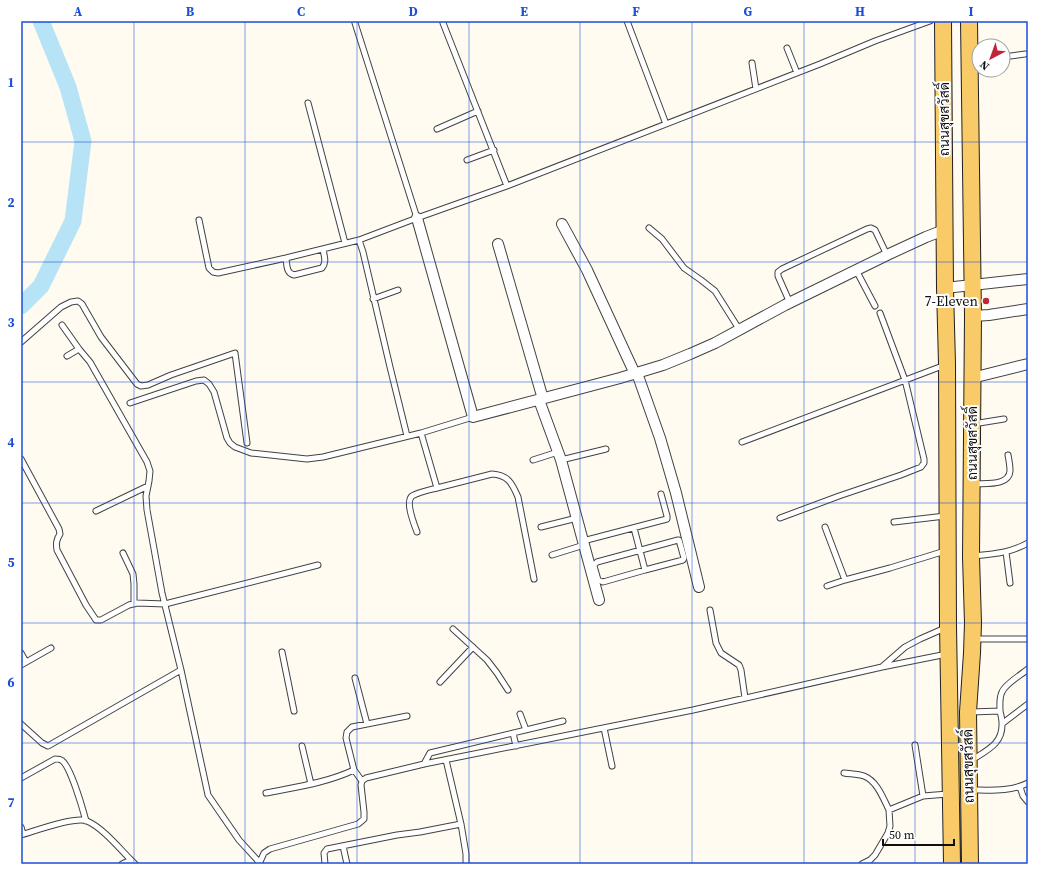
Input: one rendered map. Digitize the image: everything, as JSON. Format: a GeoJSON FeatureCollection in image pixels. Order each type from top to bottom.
{"type":"FeatureCollection","features":[{"type":"Feature","properties":{"kind":"main road","name":"ถนนสุขสวัสดิ์"},"geometry":{"type":"LineString","coordinates":[[943,21],[948,626],[952,864]]}},
{"type":"Feature","properties":{"kind":"main road","name":"ถนนสุขสวัสดิ์"},"geometry":{"type":"LineString","coordinates":[[969,21],[972,60],[973,316],[971,557],[973,623],[968,712],[970,864]]}},
{"type":"Feature","properties":{"kind":"street"},"geometry":{"type":"LineString","coordinates":[[417,218],[473,417],[636,374],[663,365],[715,343],[739,329],[856,270],[944,230]]}},
{"type":"Feature","properties":{"kind":"street"},"geometry":{"type":"LineString","coordinates":[[562,224],[587,270],[636,374],[660,438],[676,493],[699,588]]}},
{"type":"Feature","properties":{"kind":"street"},"geometry":{"type":"LineString","coordinates":[[498,244],[541,399],[577,518],[599,600]]}},
{"type":"Feature","properties":{"kind":"street"},"geometry":{"type":"LineString","coordinates":[[945,288],[1028,279]]}},
{"type":"Feature","properties":{"kind":"street"},"geometry":{"type":"LineString","coordinates":[[973,316],[1028,309]]}},
{"type":"Feature","properties":{"kind":"street"},"geometry":{"type":"LineString","coordinates":[[972,378],[1028,364]]}},
{"type":"Feature","properties":{"kind":"lane"},"geometry":{"type":"LineString","coordinates":[[627,21],[666,124]]}},
{"type":"Feature","properties":{"kind":"lane"},"geometry":{"type":"LineString","coordinates":[[199,220],[209,268],[213,272],[218,273],[359,240],[507,186],[875,41],[930,21]]}},
{"type":"Feature","properties":{"kind":"lane"},"geometry":{"type":"LineString","coordinates":[[355,23],[417,218]]}},
{"type":"Feature","properties":{"kind":"lane"},"geometry":{"type":"LineString","coordinates":[[444,23],[507,186]]}},
{"type":"Feature","properties":{"kind":"lane"},"geometry":{"type":"LineString","coordinates":[[787,48],[797,73]]}},
{"type":"Feature","properties":{"kind":"lane"},"geometry":{"type":"LineString","coordinates":[[1011,56],[1025,54]]}},
{"type":"Feature","properties":{"kind":"lane"},"geometry":{"type":"LineString","coordinates":[[752,63],[756,89]]}},
{"type":"Feature","properties":{"kind":"lane"},"geometry":{"type":"LineString","coordinates":[[308,103],[345,243]]}},
{"type":"Feature","properties":{"kind":"lane"},"geometry":{"type":"LineString","coordinates":[[437,129],[478,111]]}},
{"type":"Feature","properties":{"kind":"lane"},"geometry":{"type":"LineString","coordinates":[[467,160],[494,150]]}},
{"type":"Feature","properties":{"kind":"lane"},"geometry":{"type":"LineString","coordinates":[[649,228],[662,239],[684,268],[715,291],[739,329]]}},
{"type":"Feature","properties":{"kind":"lane"},"geometry":{"type":"LineString","coordinates":[[790,303],[778,276],[778,272],[782,269],[871,228],[875,230],[887,255]]}},
{"type":"Feature","properties":{"kind":"lane"},"geometry":{"type":"LineString","coordinates":[[359,240],[407,436]]}},
{"type":"Feature","properties":{"kind":"lane"},"geometry":{"type":"LineString","coordinates":[[286,258],[288,271],[290,274],[294,275],[322,268],[325,261],[323,249]]}},
{"type":"Feature","properties":{"kind":"lane"},"geometry":{"type":"LineString","coordinates":[[856,270],[875,306]]}},
{"type":"Feature","properties":{"kind":"lane"},"geometry":{"type":"LineString","coordinates":[[373,299],[398,290]]}},
{"type":"Feature","properties":{"kind":"lane"},"geometry":{"type":"LineString","coordinates":[[21,342],[61,307],[78,301],[82,304],[101,337],[137,384],[141,386],[148,386],[171,375],[235,353],[247,443]]}},
{"type":"Feature","properties":{"kind":"lane"},"geometry":{"type":"LineString","coordinates":[[780,518],[901,475],[921,467],[924,463],[905,380],[880,313]]}},
{"type":"Feature","properties":{"kind":"lane"},"geometry":{"type":"LineString","coordinates":[[62,325],[90,362],[147,462],[150,470],[146,496],[147,510],[165,604],[208,795],[239,840],[260,863],[266,850],[358,824],[364,819],[361,785],[362,781],[354,770],[346,738],[347,732],[352,727],[407,716]]}},
{"type":"Feature","properties":{"kind":"lane"},"geometry":{"type":"LineString","coordinates":[[67,356],[80,348]]}},
{"type":"Feature","properties":{"kind":"lane"},"geometry":{"type":"LineString","coordinates":[[742,442],[947,364]]}},
{"type":"Feature","properties":{"kind":"lane"},"geometry":{"type":"LineString","coordinates":[[130,403],[196,381],[204,380],[209,384],[214,392],[227,438],[235,447],[251,453],[307,459],[323,457],[421,433],[473,417]]}},
{"type":"Feature","properties":{"kind":"lane"},"geometry":{"type":"LineString","coordinates":[[972,424],[1004,419]]}},
{"type":"Feature","properties":{"kind":"lane"},"geometry":{"type":"LineString","coordinates":[[421,433],[437,488]]}},
{"type":"Feature","properties":{"kind":"lane"},"geometry":{"type":"LineString","coordinates":[[533,460],[606,449]]}},
{"type":"Feature","properties":{"kind":"lane"},"geometry":{"type":"LineString","coordinates":[[972,484],[997,483],[1006,480],[1009,476],[1010,470],[1008,455]]}},
{"type":"Feature","properties":{"kind":"lane"},"geometry":{"type":"LineString","coordinates":[[21,459],[59,529],[60,534],[56,539],[58,550],[96,620],[101,620],[129,605],[137,603],[165,604],[318,565]]}},
{"type":"Feature","properties":{"kind":"lane"},"geometry":{"type":"LineString","coordinates":[[416,532],[409,507],[411,497],[437,488],[492,474],[500,474],[509,481],[518,498],[534,579]]}},
{"type":"Feature","properties":{"kind":"lane"},"geometry":{"type":"LineString","coordinates":[[96,511],[148,486]]}},
{"type":"Feature","properties":{"kind":"lane"},"geometry":{"type":"LineString","coordinates":[[552,555],[584,543],[667,519],[668,516],[661,494]]}},
{"type":"Feature","properties":{"kind":"lane"},"geometry":{"type":"LineString","coordinates":[[894,522],[948,516]]}},
{"type":"Feature","properties":{"kind":"lane"},"geometry":{"type":"LineString","coordinates":[[541,527],[577,518]]}},
{"type":"Feature","properties":{"kind":"lane"},"geometry":{"type":"LineString","coordinates":[[824,527],[845,580]]}},
{"type":"Feature","properties":{"kind":"lane"},"geometry":{"type":"LineString","coordinates":[[634,528],[645,570]]}},
{"type":"Feature","properties":{"kind":"lane"},"geometry":{"type":"LineString","coordinates":[[679,540],[684,558],[683,560],[645,570],[600,582],[594,566],[597,562],[679,540]]}},
{"type":"Feature","properties":{"kind":"lane"},"geometry":{"type":"LineString","coordinates":[[971,557],[1006,552],[1019,548],[1028,543]]}},
{"type":"Feature","properties":{"kind":"lane"},"geometry":{"type":"LineString","coordinates":[[827,586],[948,550]]}},
{"type":"Feature","properties":{"kind":"lane"},"geometry":{"type":"LineString","coordinates":[[1006,552],[1010,583]]}},
{"type":"Feature","properties":{"kind":"lane"},"geometry":{"type":"LineString","coordinates":[[123,553],[133,574],[134,604]]}},
{"type":"Feature","properties":{"kind":"lane"},"geometry":{"type":"LineString","coordinates":[[710,610],[716,643],[722,653],[739,665],[741,670],[745,698]]}},
{"type":"Feature","properties":{"kind":"lane"},"geometry":{"type":"LineString","coordinates":[[882,667],[906,647],[948,626]]}},
{"type":"Feature","properties":{"kind":"lane"},"geometry":{"type":"LineString","coordinates":[[453,629],[487,660],[497,672],[508,690]]}},
{"type":"Feature","properties":{"kind":"lane"},"geometry":{"type":"LineString","coordinates":[[972,639],[1028,639]]}},
{"type":"Feature","properties":{"kind":"lane"},"geometry":{"type":"LineString","coordinates":[[440,682],[473,647]]}},
{"type":"Feature","properties":{"kind":"lane"},"geometry":{"type":"LineString","coordinates":[[21,665],[51,648]]}},
{"type":"Feature","properties":{"kind":"lane"},"geometry":{"type":"LineString","coordinates":[[282,652],[294,712]]}},
{"type":"Feature","properties":{"kind":"lane"},"geometry":{"type":"LineString","coordinates":[[21,653],[26,662]]}},
{"type":"Feature","properties":{"kind":"lane"},"geometry":{"type":"LineString","coordinates":[[362,781],[366,778],[424,764],[693,710],[882,667],[949,654]]}},
{"type":"Feature","properties":{"kind":"lane"},"geometry":{"type":"LineString","coordinates":[[969,762],[998,741],[1003,723],[1000,711],[1000,698],[1002,693],[1005,688],[1028,669]]}},
{"type":"Feature","properties":{"kind":"lane"},"geometry":{"type":"LineString","coordinates":[[21,724],[42,743],[48,746],[181,670]]}},
{"type":"Feature","properties":{"kind":"lane"},"geometry":{"type":"LineString","coordinates":[[355,678],[367,724]]}},
{"type":"Feature","properties":{"kind":"lane"},"geometry":{"type":"LineString","coordinates":[[1003,723],[1028,704]]}},
{"type":"Feature","properties":{"kind":"lane"},"geometry":{"type":"LineString","coordinates":[[968,712],[1000,711]]}},
{"type":"Feature","properties":{"kind":"lane"},"geometry":{"type":"LineString","coordinates":[[520,714],[526,730]]}},
{"type":"Feature","properties":{"kind":"lane"},"geometry":{"type":"LineString","coordinates":[[424,764],[430,752],[563,721]]}},
{"type":"Feature","properties":{"kind":"lane"},"geometry":{"type":"LineString","coordinates":[[604,728],[612,766]]}},
{"type":"Feature","properties":{"kind":"lane"},"geometry":{"type":"LineString","coordinates":[[513,733],[516,746]]}},
{"type":"Feature","properties":{"kind":"lane"},"geometry":{"type":"LineString","coordinates":[[915,745],[923,796]]}},
{"type":"Feature","properties":{"kind":"lane"},"geometry":{"type":"LineString","coordinates":[[302,746],[312,784]]}},
{"type":"Feature","properties":{"kind":"lane"},"geometry":{"type":"LineString","coordinates":[[21,778],[55,759],[60,760],[64,763],[76,786],[86,820]]}},
{"type":"Feature","properties":{"kind":"lane"},"geometry":{"type":"LineString","coordinates":[[446,760],[462,824],[466,864]]}},
{"type":"Feature","properties":{"kind":"lane"},"geometry":{"type":"LineString","coordinates":[[266,793],[312,784],[354,770]]}},
{"type":"Feature","properties":{"kind":"lane"},"geometry":{"type":"LineString","coordinates":[[844,773],[864,776],[872,781],[880,791],[889,810],[890,826],[888,833],[875,855],[862,864]]}},
{"type":"Feature","properties":{"kind":"lane"},"geometry":{"type":"LineString","coordinates":[[969,790],[1007,790],[1020,787],[1028,783]]}},
{"type":"Feature","properties":{"kind":"lane"},"geometry":{"type":"LineString","coordinates":[[1020,787],[1023,796],[1028,802]]}},
{"type":"Feature","properties":{"kind":"lane"},"geometry":{"type":"LineString","coordinates":[[889,810],[923,796],[951,794]]}},
{"type":"Feature","properties":{"kind":"lane"},"geometry":{"type":"LineString","coordinates":[[21,827],[22,835],[74,820],[86,820],[104,832],[133,862]]}},
{"type":"Feature","properties":{"kind":"lane"},"geometry":{"type":"LineString","coordinates":[[325,864],[324,853],[327,849],[462,824]]}},
{"type":"Feature","properties":{"kind":"lane"},"geometry":{"type":"LineString","coordinates":[[343,846],[347,864]]}},
{"type":"Feature","properties":{"kind":"lane"},"geometry":{"type":"LineString","coordinates":[[122,864],[133,862]]}},
{"type":"Feature","properties":{"kind":"waterway"},"geometry":{"type":"LineString","coordinates":[[21,306],[41,286],[73,221],[83,141],[68,87],[41,21]]}},
{"type":"Feature","properties":{"kind":"place","name":"7-Eleven"},"geometry":{"type":"Point","coordinates":[986,301]}}]}
